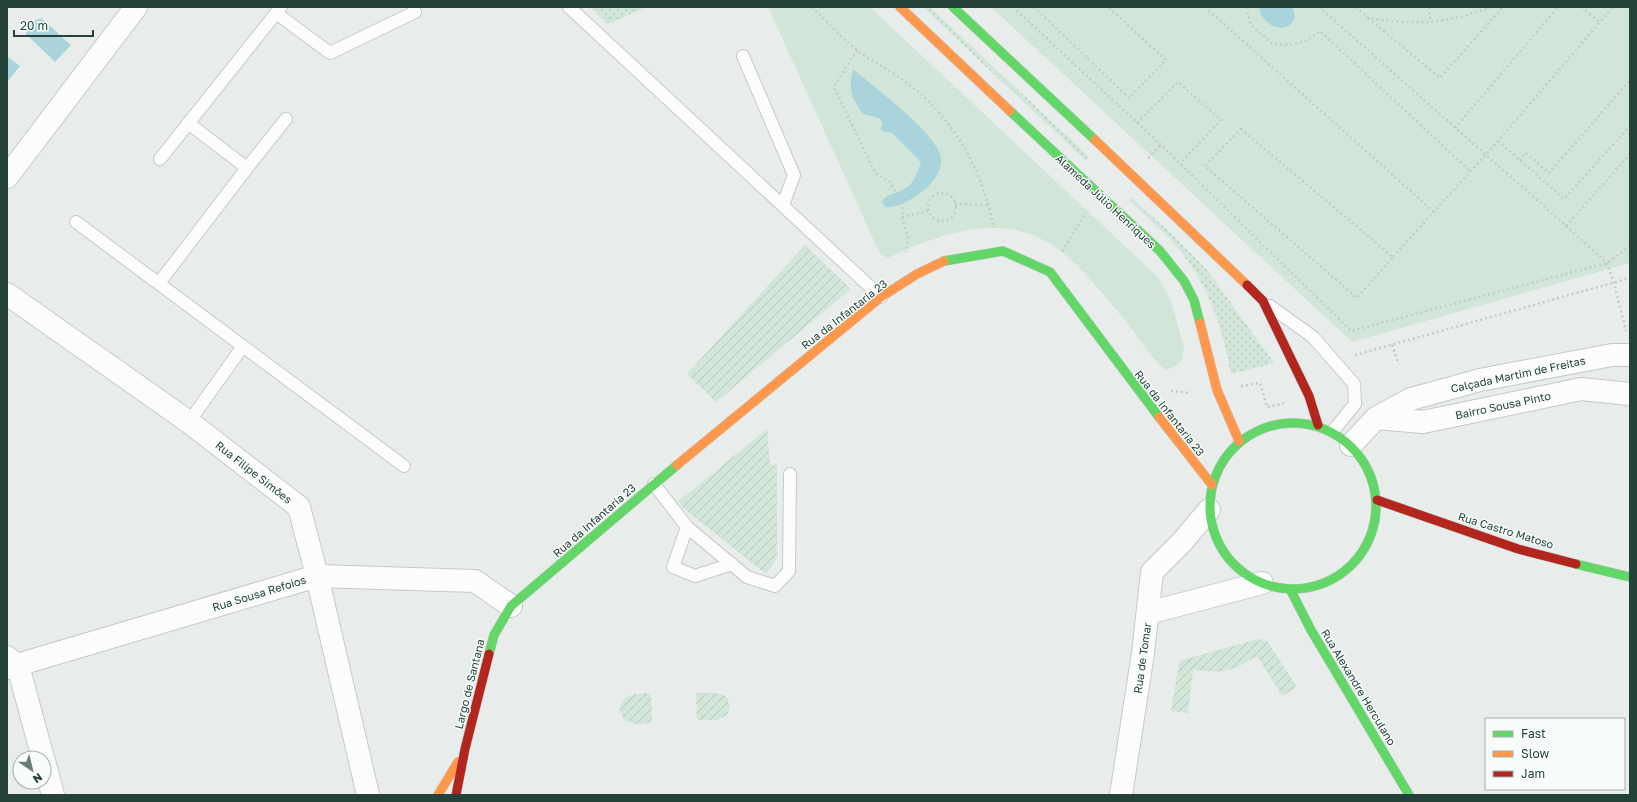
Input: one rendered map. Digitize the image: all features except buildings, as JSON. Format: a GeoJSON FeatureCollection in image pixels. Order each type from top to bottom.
{"type":"FeatureCollection","features":[{"type":"Feature","properties":{"kind":"main road","name":"Alameda Júlio Henriques"},"geometry":{"type":"LineString","coordinates":[[900,7],[1160,251],[1184,282],[1194,300],[1217,390],[1239,442]]}},
{"type":"Feature","properties":{"kind":"main road"},"geometry":{"type":"LineString","coordinates":[[953,7],[1206,245],[1263,301],[1309,396],[1318,425]]}},
{"type":"Feature","properties":{"kind":"main road","name":"Rua da Infantaria 23"},"geometry":{"type":"LineString","coordinates":[[511,606],[654,484],[881,297],[917,274],[944,261],[1003,251],[1050,272],[1139,393],[1212,485]]}},
{"type":"Feature","properties":{"kind":"main road"},"geometry":{"type":"LineString","coordinates":[[1292,425],[1318,425],[1333,432],[1351,445],[1367,467],[1373,480],[1377,500],[1375,523],[1367,545],[1354,563],[1335,578],[1313,586],[1290,589],[1262,583],[1241,571],[1225,554],[1214,533],[1209,510],[1212,485],[1222,461],[1239,442],[1266,431],[1292,425]]}},
{"type":"Feature","properties":{"kind":"main road","name":"Rua Castro Matoso"},"geometry":{"type":"LineString","coordinates":[[1377,500],[1518,549],[1630,577]]}},
{"type":"Feature","properties":{"kind":"main road","name":"Rua Alexandre Herculano"},"geometry":{"type":"LineString","coordinates":[[1290,589],[1311,630],[1409,795]]}},
{"type":"Feature","properties":{"kind":"main road","name":"Largo de Santana"},"geometry":{"type":"LineString","coordinates":[[456,795],[494,635],[511,606]]}},
{"type":"Feature","properties":{"kind":"main road","name":"Largo de Santana"},"geometry":{"type":"LineString","coordinates":[[438,795],[466,749]]}},
{"type":"Feature","properties":{"kind":"street"},"geometry":{"type":"LineString","coordinates":[[7,177],[136,7]]}},
{"type":"Feature","properties":{"kind":"street","name":"Rua Filipe Simões"},"geometry":{"type":"LineString","coordinates":[[7,294],[189,422],[299,507],[317,576],[368,795]]}},
{"type":"Feature","properties":{"kind":"street","name":"Calçada Martim de Freitas"},"geometry":{"type":"LineString","coordinates":[[1351,445],[1376,418],[1411,399],[1480,380],[1612,355],[1629,347]]}},
{"type":"Feature","properties":{"kind":"street","name":"Bairro Sousa Pinto"},"geometry":{"type":"LineString","coordinates":[[1376,418],[1423,422],[1581,389],[1630,394]]}},
{"type":"Feature","properties":{"kind":"street"},"geometry":{"type":"LineString","coordinates":[[1148,613],[1152,572],[1183,541],[1209,510]]}},
{"type":"Feature","properties":{"kind":"street","name":"Rua Sousa Refoios"},"geometry":{"type":"LineString","coordinates":[[11,664],[317,576],[475,581],[511,606]]}},
{"type":"Feature","properties":{"kind":"street","name":"Rua de Tomar"},"geometry":{"type":"LineString","coordinates":[[1121,795],[1148,613],[1262,583]]}},
{"type":"Feature","properties":{"kind":"street"},"geometry":{"type":"LineString","coordinates":[[11,664],[41,750]]}},
{"type":"Feature","properties":{"kind":"lane"},"geometry":{"type":"LineString","coordinates":[[569,7],[881,297]]}},
{"type":"Feature","properties":{"kind":"lane"},"geometry":{"type":"LineString","coordinates":[[160,159],[278,10],[330,53],[415,12]]}},
{"type":"Feature","properties":{"kind":"lane"},"geometry":{"type":"LineString","coordinates":[[744,56],[794,175],[783,205]]}},
{"type":"Feature","properties":{"kind":"lane"},"geometry":{"type":"LineString","coordinates":[[159,283],[286,119]]}},
{"type":"Feature","properties":{"kind":"lane"},"geometry":{"type":"LineString","coordinates":[[188,123],[247,168]]}},
{"type":"Feature","properties":{"kind":"lane"},"geometry":{"type":"LineString","coordinates":[[76,222],[404,466]]}},
{"type":"Feature","properties":{"kind":"lane"},"geometry":{"type":"LineString","coordinates":[[1263,301],[1313,337],[1354,384],[1355,404],[1333,432]]}},
{"type":"Feature","properties":{"kind":"lane"},"geometry":{"type":"LineString","coordinates":[[189,422],[244,346]]}},
{"type":"Feature","properties":{"kind":"lane"},"geometry":{"type":"LineString","coordinates":[[654,484],[687,527],[747,577],[775,586],[790,571],[790,474]]}},
{"type":"Feature","properties":{"kind":"lane"},"geometry":{"type":"LineString","coordinates":[[687,527],[673,567],[695,576],[732,564]]}},
{"type":"Feature","properties":{"kind":"path"},"geometry":{"type":"LineString","coordinates":[[812,7],[857,50],[920,93],[970,155],[981,180],[989,205],[998,252]]}},
{"type":"Feature","properties":{"kind":"path"},"geometry":{"type":"LineString","coordinates":[[1014,7],[1138,122],[1351,330],[1607,264],[1630,246]]}},
{"type":"Feature","properties":{"kind":"path"},"geometry":{"type":"LineString","coordinates":[[1034,7],[1129,98],[1166,60],[1108,7]]}},
{"type":"Feature","properties":{"kind":"path"},"geometry":{"type":"LineString","coordinates":[[1205,7],[1434,212]]}},
{"type":"Feature","properties":{"kind":"path"},"geometry":{"type":"LineString","coordinates":[[1246,7],[1251,24],[1273,44],[1290,45],[1306,41],[1320,31],[1470,171]]}},
{"type":"Feature","properties":{"kind":"path"},"geometry":{"type":"LineString","coordinates":[[1319,7],[1486,154],[1607,264],[1614,283],[1629,347]]}},
{"type":"Feature","properties":{"kind":"path"},"geometry":{"type":"LineString","coordinates":[[1356,7],[1440,78],[1503,7]]}},
{"type":"Feature","properties":{"kind":"path"},"geometry":{"type":"LineString","coordinates":[[1429,7],[1431,22]]}},
{"type":"Feature","properties":{"kind":"path"},"geometry":{"type":"LineString","coordinates":[[1368,18],[1400,22],[1431,22],[1461,17],[1492,7]]}},
{"type":"Feature","properties":{"kind":"path"},"geometry":{"type":"LineString","coordinates":[[1455,128],[1558,7]]}},
{"type":"Feature","properties":{"kind":"path"},"geometry":{"type":"LineString","coordinates":[[1582,7],[1599,22]]}},
{"type":"Feature","properties":{"kind":"path"},"geometry":{"type":"LineString","coordinates":[[1393,257],[1241,129],[1205,166],[1357,298],[1498,141],[1613,7]]}},
{"type":"Feature","properties":{"kind":"path"},"geometry":{"type":"LineString","coordinates":[[857,50],[834,87],[875,173],[890,182],[903,205],[902,217],[908,238],[906,252],[917,274]]}},
{"type":"Feature","properties":{"kind":"path"},"geometry":{"type":"LineString","coordinates":[[1519,160],[1526,153],[1549,173],[1630,80]]}},
{"type":"Feature","properties":{"kind":"path"},"geometry":{"type":"LineString","coordinates":[[1138,122],[1178,82],[1221,120],[1180,163]]}},
{"type":"Feature","properties":{"kind":"path"},"geometry":{"type":"LineString","coordinates":[[1498,141],[1564,198],[1630,126]]}},
{"type":"Feature","properties":{"kind":"path"},"geometry":{"type":"LineString","coordinates":[[1152,154],[1161,145]]}},
{"type":"Feature","properties":{"kind":"path"},"geometry":{"type":"LineString","coordinates":[[1566,226],[1630,154]]}},
{"type":"Feature","properties":{"kind":"path"},"geometry":{"type":"LineString","coordinates":[[938,193],[951,196],[955,204],[955,212],[944,221],[934,219],[928,211],[929,201],[938,193]]}},
{"type":"Feature","properties":{"kind":"path"},"geometry":{"type":"LineString","coordinates":[[955,204],[989,205]]}},
{"type":"Feature","properties":{"kind":"path"},"geometry":{"type":"LineString","coordinates":[[902,217],[928,211]]}},
{"type":"Feature","properties":{"kind":"path"},"geometry":{"type":"LineString","coordinates":[[1062,251],[1086,215]]}},
{"type":"Feature","properties":{"kind":"path"},"geometry":{"type":"LineString","coordinates":[[1350,357],[1630,278]]}},
{"type":"Feature","properties":{"kind":"path"},"geometry":{"type":"LineString","coordinates":[[1392,345],[1399,364]]}},
{"type":"Feature","properties":{"kind":"path"},"geometry":{"type":"LineString","coordinates":[[1237,386],[1260,382],[1267,407],[1292,401]]}},
{"type":"Feature","properties":{"kind":"path"},"geometry":{"type":"LineString","coordinates":[[1166,391],[1193,393]]}},
{"type":"Feature","properties":{"kind":"green space"},"geometry":{"type":"Polygon","coordinates":[[[591,7],[642,7],[642,9],[608,24],[591,7]]]}},
{"type":"Feature","properties":{"kind":"green space"},"geometry":{"type":"Polygon","coordinates":[[[768,7],[870,7],[1158,277],[1171,301],[1184,348],[1182,360],[1174,367],[1166,370],[1154,359],[1124,319],[1078,266],[1057,248],[1026,233],[1006,229],[986,228],[965,231],[925,242],[888,258],[880,254],[768,7]]]}},
{"type":"Feature","properties":{"kind":"green space"},"geometry":{"type":"Polygon","coordinates":[[[923,7],[930,7],[1087,155],[1088,159],[1084,159],[923,7]]]}},
{"type":"Feature","properties":{"kind":"green space"},"geometry":{"type":"Polygon","coordinates":[[[991,7],[1630,7],[1630,263],[1352,342],[991,7]]]}},
{"type":"Feature","properties":{"kind":"green space"},"geometry":{"type":"Polygon","coordinates":[[[1131,197],[1176,238],[1207,270],[1274,363],[1231,374],[1218,320],[1204,287],[1195,271],[1172,241],[1130,201],[1129,199],[1131,197]]]}},
{"type":"Feature","properties":{"kind":"green space"},"geometry":{"type":"Polygon","coordinates":[[[805,245],[851,289],[716,402],[687,374],[805,245]]]}},
{"type":"Feature","properties":{"kind":"green space"},"geometry":{"type":"Polygon","coordinates":[[[767,429],[770,464],[777,465],[777,558],[766,574],[682,507],[679,501],[767,429]]]}},
{"type":"Feature","properties":{"kind":"green space"},"geometry":{"type":"Polygon","coordinates":[[[1258,639],[1267,641],[1297,687],[1282,696],[1257,656],[1233,669],[1221,671],[1193,670],[1188,713],[1171,711],[1179,664],[1182,660],[1258,639]]]}},
{"type":"Feature","properties":{"kind":"green space"},"geometry":{"type":"Polygon","coordinates":[[[651,693],[652,723],[635,724],[624,720],[619,709],[624,698],[634,694],[651,693]]]}},
{"type":"Feature","properties":{"kind":"green space"},"geometry":{"type":"Polygon","coordinates":[[[696,693],[716,693],[726,696],[730,706],[727,715],[717,720],[697,720],[696,693]]]}},
{"type":"Feature","properties":{"kind":"water"},"geometry":{"type":"Polygon","coordinates":[[[1259,7],[1292,7],[1295,15],[1293,22],[1289,26],[1282,28],[1275,27],[1262,17],[1259,7]]]}},
{"type":"Feature","properties":{"kind":"water"},"geometry":{"type":"Polygon","coordinates":[[[41,18],[71,45],[55,62],[26,34],[31,24],[35,20],[41,18]]]}},
{"type":"Feature","properties":{"kind":"water"},"geometry":{"type":"Polygon","coordinates":[[[7,56],[20,66],[8,81],[7,80],[7,56]]]}},
{"type":"Feature","properties":{"kind":"water"},"geometry":{"type":"Polygon","coordinates":[[[853,69],[888,97],[914,121],[935,144],[940,154],[941,165],[937,175],[927,188],[900,205],[885,207],[882,201],[888,196],[901,191],[910,185],[916,176],[921,162],[892,133],[885,132],[880,129],[883,123],[879,118],[863,114],[853,98],[851,82],[853,69]]]}},
{"type":"Feature","properties":{"kind":"traffic: fast"},"geometry":{"type":"LineString","coordinates":[[953,7],[1095,140]]}},
{"type":"Feature","properties":{"kind":"traffic: fast"},"geometry":{"type":"LineString","coordinates":[[1010,111],[1160,251],[1184,281],[1194,300],[1200,323]]}},
{"type":"Feature","properties":{"kind":"traffic: fast"},"geometry":{"type":"LineString","coordinates":[[944,261],[1003,251],[1050,272],[1159,417]]}},
{"type":"Feature","properties":{"kind":"traffic: fast"},"geometry":{"type":"LineString","coordinates":[[1293,423],[1325,429],[1352,447],[1370,474],[1376,506],[1370,538],[1352,565],[1325,583],[1293,589],[1261,583],[1234,565],[1216,538],[1210,506],[1216,474],[1234,447],[1261,429],[1293,423]]}},
{"type":"Feature","properties":{"kind":"traffic: fast"},"geometry":{"type":"LineString","coordinates":[[489,654],[494,635],[511,606],[677,465]]}},
{"type":"Feature","properties":{"kind":"traffic: fast"},"geometry":{"type":"LineString","coordinates":[[1576,564],[1630,577]]}},
{"type":"Feature","properties":{"kind":"traffic: fast"},"geometry":{"type":"LineString","coordinates":[[1290,589],[1311,630],[1409,795]]}},
{"type":"Feature","properties":{"kind":"traffic: slow"},"geometry":{"type":"LineString","coordinates":[[900,7],[1010,111]]}},
{"type":"Feature","properties":{"kind":"traffic: slow"},"geometry":{"type":"LineString","coordinates":[[1095,140],[1247,285]]}},
{"type":"Feature","properties":{"kind":"traffic: slow"},"geometry":{"type":"LineString","coordinates":[[677,465],[881,297],[917,274],[944,261]]}},
{"type":"Feature","properties":{"kind":"traffic: slow"},"geometry":{"type":"LineString","coordinates":[[1200,323],[1217,390],[1239,441]]}},
{"type":"Feature","properties":{"kind":"traffic: slow"},"geometry":{"type":"LineString","coordinates":[[1159,417],[1212,485]]}},
{"type":"Feature","properties":{"kind":"traffic: slow"},"geometry":{"type":"LineString","coordinates":[[438,795],[458,762]]}},
{"type":"Feature","properties":{"kind":"traffic: jam"},"geometry":{"type":"LineString","coordinates":[[1247,285],[1263,301],[1309,396],[1318,425]]}},
{"type":"Feature","properties":{"kind":"traffic: jam"},"geometry":{"type":"LineString","coordinates":[[1377,500],[1518,549],[1576,564]]}},
{"type":"Feature","properties":{"kind":"traffic: jam"},"geometry":{"type":"LineString","coordinates":[[456,795],[465,749],[489,654]]}}]}
